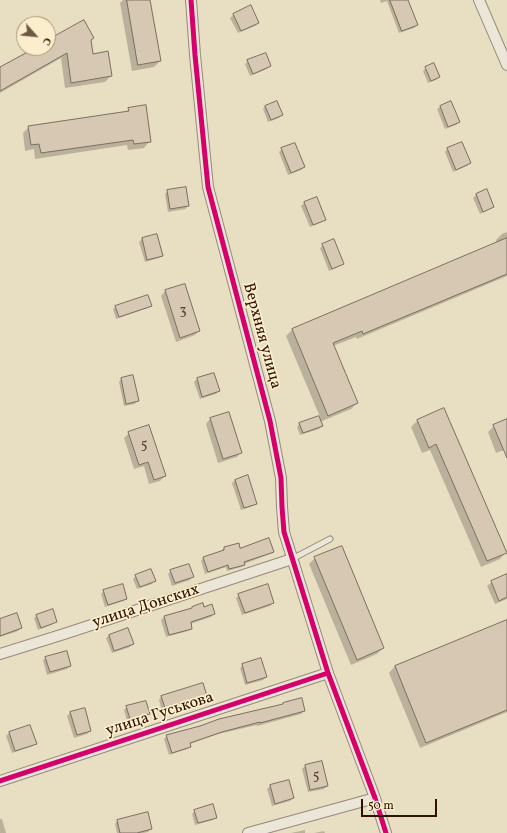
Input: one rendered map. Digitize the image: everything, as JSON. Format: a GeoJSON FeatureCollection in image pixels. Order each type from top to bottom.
{"type":"FeatureCollection","features":[{"type":"Feature","properties":{"kind":"street","name":"Верхняя улица"},"geometry":{"type":"LineString","coordinates":[[191,0],[208,187],[270,421],[281,478],[284,532],[328,673],[375,798],[386,833]]}},
{"type":"Feature","properties":{"kind":"street"},"geometry":{"type":"LineString","coordinates":[[479,0],[507,65]]}},
{"type":"Feature","properties":{"kind":"street","name":"улица Донских"},"geometry":{"type":"LineString","coordinates":[[0,654],[292,558]]}},
{"type":"Feature","properties":{"kind":"street","name":"улица Гуськова"},"geometry":{"type":"LineString","coordinates":[[0,781],[328,673]]}},
{"type":"Feature","properties":{"kind":"street"},"geometry":{"type":"LineString","coordinates":[[255,832],[375,798]]}},
{"type":"Feature","properties":{"kind":"lane"},"geometry":{"type":"LineString","coordinates":[[292,558],[330,540]]}},
{"type":"Feature","properties":{"kind":"building"},"geometry":{"type":"Polygon","coordinates":[[[127,0],[150,0],[161,61],[138,65],[127,0]]]}},
{"type":"Feature","properties":{"kind":"building"},"geometry":{"type":"Polygon","coordinates":[[[390,0],[408,0],[418,25],[402,31],[390,0]]]}},
{"type":"Feature","properties":{"kind":"building"},"geometry":{"type":"Polygon","coordinates":[[[251,5],[259,23],[241,31],[233,14],[251,5]]]}},
{"type":"Feature","properties":{"kind":"building"},"geometry":{"type":"Polygon","coordinates":[[[84,20],[94,38],[91,40],[93,54],[108,51],[112,76],[71,83],[67,53],[0,91],[0,67],[20,56],[56,56],[56,36],[84,20]]]}},
{"type":"Feature","properties":{"kind":"building"},"geometry":{"type":"Polygon","coordinates":[[[266,53],[271,66],[253,74],[247,60],[266,53]]]}},
{"type":"Feature","properties":{"kind":"building"},"geometry":{"type":"Polygon","coordinates":[[[434,63],[440,77],[431,81],[425,67],[434,63]]]}},
{"type":"Feature","properties":{"kind":"building"},"geometry":{"type":"Polygon","coordinates":[[[277,101],[283,115],[271,120],[265,106],[277,101]]]}},
{"type":"Feature","properties":{"kind":"building"},"geometry":{"type":"Polygon","coordinates":[[[451,101],[460,122],[448,127],[440,106],[451,101]]]}},
{"type":"Feature","properties":{"kind":"building"},"geometry":{"type":"Polygon","coordinates":[[[146,105],[151,142],[134,144],[133,140],[41,153],[39,144],[31,145],[28,126],[129,111],[128,108],[146,105]]]}},
{"type":"Feature","properties":{"kind":"building"},"geometry":{"type":"Polygon","coordinates":[[[462,142],[471,163],[456,170],[447,148],[462,142]]]}},
{"type":"Feature","properties":{"kind":"building"},"geometry":{"type":"Polygon","coordinates":[[[295,143],[305,167],[291,173],[281,148],[295,143]]]}},
{"type":"Feature","properties":{"kind":"building"},"geometry":{"type":"Polygon","coordinates":[[[186,187],[189,206],[170,209],[167,190],[186,187]]]}},
{"type":"Feature","properties":{"kind":"building"},"geometry":{"type":"Polygon","coordinates":[[[487,189],[494,207],[483,212],[476,194],[487,189]]]}},
{"type":"Feature","properties":{"kind":"building"},"geometry":{"type":"Polygon","coordinates":[[[317,197],[326,220],[313,225],[304,202],[317,197]]]}},
{"type":"Feature","properties":{"kind":"building"},"geometry":{"type":"Polygon","coordinates":[[[157,234],[163,256],[147,260],[142,238],[157,234]]]}},
{"type":"Feature","properties":{"kind":"building"},"geometry":{"type":"Polygon","coordinates":[[[507,238],[507,274],[363,334],[362,331],[333,343],[358,403],[328,416],[292,329],[507,238]]]}},
{"type":"Feature","properties":{"kind":"building"},"geometry":{"type":"Polygon","coordinates":[[[334,239],[344,264],[332,269],[322,244],[334,239]]]}},
{"type":"Feature","properties":{"kind":"building"},"geometry":{"type":"Polygon","coordinates":[[[185,284],[200,331],[180,338],[165,290],[185,284]]]}},
{"type":"Feature","properties":{"kind":"building"},"geometry":{"type":"Polygon","coordinates":[[[148,295],[152,306],[119,317],[115,306],[148,295]]]}},
{"type":"Feature","properties":{"kind":"building"},"geometry":{"type":"Polygon","coordinates":[[[214,373],[220,391],[202,397],[197,378],[214,373]]]}},
{"type":"Feature","properties":{"kind":"building"},"geometry":{"type":"Polygon","coordinates":[[[133,375],[139,401],[126,404],[121,378],[133,375]]]}},
{"type":"Feature","properties":{"kind":"building"},"geometry":{"type":"Polygon","coordinates":[[[444,408],[507,553],[487,561],[436,444],[429,448],[417,420],[444,408]]]}},
{"type":"Feature","properties":{"kind":"building"},"geometry":{"type":"Polygon","coordinates":[[[229,412],[242,453],[223,459],[210,418],[229,412]]]}},
{"type":"Feature","properties":{"kind":"building"},"geometry":{"type":"Polygon","coordinates":[[[319,416],[323,426],[303,433],[299,423],[319,416]]]}},
{"type":"Feature","properties":{"kind":"building"},"geometry":{"type":"Polygon","coordinates":[[[507,419],[507,458],[493,425],[507,419]]]}},
{"type":"Feature","properties":{"kind":"building"},"geometry":{"type":"Polygon","coordinates":[[[149,425],[166,476],[154,480],[148,462],[139,465],[128,432],[149,425]]]}},
{"type":"Feature","properties":{"kind":"building"},"geometry":{"type":"Polygon","coordinates":[[[248,475],[257,504],[244,508],[235,480],[248,475]]]}},
{"type":"Feature","properties":{"kind":"building"},"geometry":{"type":"Polygon","coordinates":[[[269,538],[274,552],[244,562],[245,565],[229,569],[228,565],[208,572],[203,557],[224,550],[224,547],[239,543],[240,548],[269,538]]]}},
{"type":"Feature","properties":{"kind":"building"},"geometry":{"type":"Polygon","coordinates":[[[342,546],[384,648],[357,660],[314,557],[342,546]]]}},
{"type":"Feature","properties":{"kind":"building"},"geometry":{"type":"Polygon","coordinates":[[[189,564],[194,577],[175,583],[170,570],[189,564]]]}},
{"type":"Feature","properties":{"kind":"building"},"geometry":{"type":"Polygon","coordinates":[[[151,569],[156,581],[140,587],[135,575],[151,569]]]}},
{"type":"Feature","properties":{"kind":"building"},"geometry":{"type":"Polygon","coordinates":[[[507,574],[507,597],[499,601],[491,581],[507,574]]]}},
{"type":"Feature","properties":{"kind":"building"},"geometry":{"type":"Polygon","coordinates":[[[123,584],[127,599],[108,605],[103,590],[123,584]]]}},
{"type":"Feature","properties":{"kind":"building"},"geometry":{"type":"Polygon","coordinates":[[[268,584],[274,603],[245,613],[238,594],[268,584]]]}},
{"type":"Feature","properties":{"kind":"building"},"geometry":{"type":"Polygon","coordinates":[[[203,603],[204,607],[212,604],[215,614],[191,622],[192,629],[169,635],[164,616],[192,608],[203,603]]]}},
{"type":"Feature","properties":{"kind":"building"},"geometry":{"type":"Polygon","coordinates":[[[53,609],[57,622],[41,628],[36,615],[53,609]]]}},
{"type":"Feature","properties":{"kind":"building"},"geometry":{"type":"Polygon","coordinates":[[[17,613],[22,628],[0,636],[0,619],[17,613]]]}},
{"type":"Feature","properties":{"kind":"building"},"geometry":{"type":"Polygon","coordinates":[[[507,620],[507,710],[426,743],[395,666],[507,620]]]}},
{"type":"Feature","properties":{"kind":"building"},"geometry":{"type":"Polygon","coordinates":[[[128,628],[134,644],[114,651],[109,635],[128,628]]]}},
{"type":"Feature","properties":{"kind":"building"},"geometry":{"type":"Polygon","coordinates":[[[67,651],[71,666],[50,672],[45,657],[67,651]]]}},
{"type":"Feature","properties":{"kind":"building"},"geometry":{"type":"Polygon","coordinates":[[[261,658],[267,677],[247,683],[242,664],[261,658]]]}},
{"type":"Feature","properties":{"kind":"building"},"geometry":{"type":"Polygon","coordinates":[[[203,683],[207,696],[165,708],[161,696],[203,683]]]}},
{"type":"Feature","properties":{"kind":"building"},"geometry":{"type":"Polygon","coordinates":[[[302,698],[305,711],[222,732],[190,743],[191,747],[172,753],[166,735],[200,726],[219,719],[302,698]]]}},
{"type":"Feature","properties":{"kind":"building"},"geometry":{"type":"Polygon","coordinates":[[[146,701],[150,714],[130,719],[126,706],[146,701]]]}},
{"type":"Feature","properties":{"kind":"building"},"geometry":{"type":"Polygon","coordinates":[[[85,708],[91,731],[77,735],[70,712],[85,708]]]}},
{"type":"Feature","properties":{"kind":"building"},"geometry":{"type":"Polygon","coordinates":[[[30,725],[37,744],[15,751],[9,732],[30,725]]]}},
{"type":"Feature","properties":{"kind":"building"},"geometry":{"type":"Polygon","coordinates":[[[322,761],[328,786],[310,790],[305,765],[322,761]]]}},
{"type":"Feature","properties":{"kind":"building"},"geometry":{"type":"Polygon","coordinates":[[[289,780],[294,798],[275,804],[270,785],[289,780]]]}},
{"type":"Feature","properties":{"kind":"building"},"geometry":{"type":"Polygon","coordinates":[[[213,804],[217,818],[198,823],[194,810],[213,804]]]}},
{"type":"Feature","properties":{"kind":"building"},"geometry":{"type":"Polygon","coordinates":[[[148,812],[152,829],[137,833],[120,833],[117,820],[148,812]]]}},
{"type":"Feature","properties":{"kind":"cycle path"},"geometry":{"type":"LineString","coordinates":[[191,0],[208,187],[270,421],[281,478],[284,532],[328,673],[375,798],[386,833]]}},
{"type":"Feature","properties":{"kind":"cycle path"},"geometry":{"type":"LineString","coordinates":[[0,781],[328,673]]}}]}
